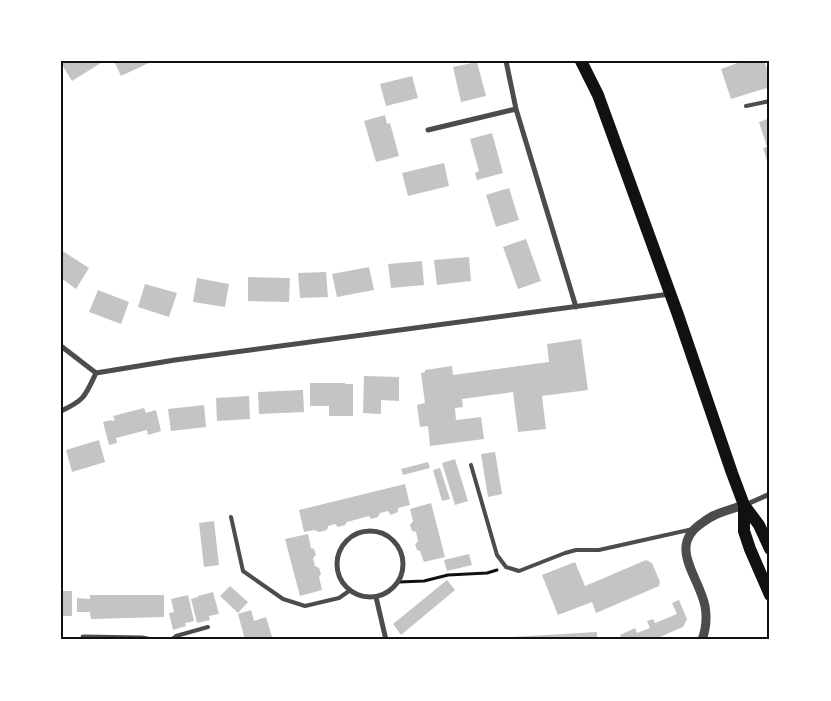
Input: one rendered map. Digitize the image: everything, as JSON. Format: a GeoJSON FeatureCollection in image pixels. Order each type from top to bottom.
{"type":"FeatureCollection","features":[{"type":"Feature","properties":{"kind":"main road"},"geometry":{"type":"LineString","coordinates":[[581,61],[598,95],[744,505],[759,525],[770,549]]}},
{"type":"Feature","properties":{"kind":"main road"},"geometry":{"type":"LineString","coordinates":[[744,505],[744,531],[770,595]]}},
{"type":"Feature","properties":{"kind":"street"},"geometry":{"type":"LineString","coordinates":[[506,61],[516,109],[576,307]]}},
{"type":"Feature","properties":{"kind":"street"},"geometry":{"type":"LineString","coordinates":[[428,130],[516,109]]}},
{"type":"Feature","properties":{"kind":"street"},"geometry":{"type":"LineString","coordinates":[[61,346],[96,373],[175,360],[670,294]]}},
{"type":"Feature","properties":{"kind":"street"},"geometry":{"type":"LineString","coordinates":[[61,411],[74,405],[84,397],[96,373]]}},
{"type":"Feature","properties":{"kind":"street"},"geometry":{"type":"LineString","coordinates":[[702,640],[706,621],[705,605],[687,558],[685,544],[688,536],[693,529],[714,515],[770,494]]}},
{"type":"Feature","properties":{"kind":"street"},"geometry":{"type":"LineString","coordinates":[[363,531],[374,531],[384,534],[393,540],[400,549],[404,560],[399,582],[392,590],[382,596],[371,598],[349,591],[337,573],[336,562],[345,542],[353,535],[363,531]]}},
{"type":"Feature","properties":{"kind":"street"},"geometry":{"type":"LineString","coordinates":[[376,597],[386,640]]}},
{"type":"Feature","properties":{"kind":"street"},"geometry":{"type":"LineString","coordinates":[[83,638],[142,638],[152,640]]}},
{"type":"Feature","properties":{"kind":"lane"},"geometry":{"type":"LineString","coordinates":[[746,106],[770,101]]}},
{"type":"Feature","properties":{"kind":"lane"},"geometry":{"type":"LineString","coordinates":[[471,465],[497,555],[506,567],[519,571],[576,550],[599,550],[693,529]]}},
{"type":"Feature","properties":{"kind":"lane"},"geometry":{"type":"LineString","coordinates":[[231,517],[243,571],[283,600],[306,606],[339,598],[349,591]]}},
{"type":"Feature","properties":{"kind":"lane"},"geometry":{"type":"LineString","coordinates":[[171,640],[176,636],[208,627]]}},
{"type":"Feature","properties":{"kind":"path"},"geometry":{"type":"LineString","coordinates":[[399,582],[424,581],[448,575],[487,573],[506,567]]}},
{"type":"Feature","properties":{"kind":"building"},"geometry":{"type":"Polygon","coordinates":[[[61,61],[104,61],[72,81],[61,61]]]}},
{"type":"Feature","properties":{"kind":"building"},"geometry":{"type":"Polygon","coordinates":[[[114,61],[153,61],[121,76],[114,61]]]}},
{"type":"Feature","properties":{"kind":"building"},"geometry":{"type":"Polygon","coordinates":[[[743,61],[764,61],[770,76],[770,87],[731,99],[721,69],[743,61]]]}},
{"type":"Feature","properties":{"kind":"building"},"geometry":{"type":"Polygon","coordinates":[[[477,62],[486,96],[461,102],[453,67],[477,62]]]}},
{"type":"Feature","properties":{"kind":"building"},"geometry":{"type":"Polygon","coordinates":[[[412,76],[418,98],[386,106],[380,84],[412,76]]]}},
{"type":"Feature","properties":{"kind":"building"},"geometry":{"type":"Polygon","coordinates":[[[385,115],[387,124],[390,123],[399,156],[376,162],[364,121],[385,115]]]}},
{"type":"Feature","properties":{"kind":"building"},"geometry":{"type":"Polygon","coordinates":[[[770,118],[770,163],[768,164],[763,148],[767,147],[759,122],[770,118]]]}},
{"type":"Feature","properties":{"kind":"building"},"geometry":{"type":"Polygon","coordinates":[[[492,133],[503,173],[477,180],[475,173],[479,171],[470,139],[492,133]]]}},
{"type":"Feature","properties":{"kind":"building"},"geometry":{"type":"Polygon","coordinates":[[[444,163],[449,186],[408,196],[402,173],[444,163]]]}},
{"type":"Feature","properties":{"kind":"building"},"geometry":{"type":"Polygon","coordinates":[[[509,188],[519,220],[496,227],[486,195],[509,188]]]}},
{"type":"Feature","properties":{"kind":"building"},"geometry":{"type":"Polygon","coordinates":[[[526,239],[541,281],[518,289],[503,247],[526,239]]]}},
{"type":"Feature","properties":{"kind":"building"},"geometry":{"type":"Polygon","coordinates":[[[61,250],[89,268],[76,289],[61,278],[61,250]]]}},
{"type":"Feature","properties":{"kind":"building"},"geometry":{"type":"Polygon","coordinates":[[[469,257],[471,281],[437,285],[434,260],[469,257]]]}},
{"type":"Feature","properties":{"kind":"building"},"geometry":{"type":"Polygon","coordinates":[[[422,261],[424,285],[391,288],[388,264],[422,261]]]}},
{"type":"Feature","properties":{"kind":"building"},"geometry":{"type":"Polygon","coordinates":[[[369,267],[374,290],[337,297],[332,274],[369,267]]]}},
{"type":"Feature","properties":{"kind":"building"},"geometry":{"type":"Polygon","coordinates":[[[326,272],[328,297],[300,298],[298,273],[326,272]]]}},
{"type":"Feature","properties":{"kind":"building"},"geometry":{"type":"Polygon","coordinates":[[[248,277],[290,278],[289,302],[248,301],[248,277]]]}},
{"type":"Feature","properties":{"kind":"building"},"geometry":{"type":"Polygon","coordinates":[[[197,278],[229,284],[225,307],[193,302],[197,278]]]}},
{"type":"Feature","properties":{"kind":"building"},"geometry":{"type":"Polygon","coordinates":[[[145,284],[177,293],[169,317],[138,307],[145,284]]]}},
{"type":"Feature","properties":{"kind":"building"},"geometry":{"type":"Polygon","coordinates":[[[98,290],[129,302],[121,324],[89,312],[98,290]]]}},
{"type":"Feature","properties":{"kind":"building"},"geometry":{"type":"Polygon","coordinates":[[[581,339],[588,390],[542,396],[546,429],[518,432],[513,392],[462,399],[463,407],[455,408],[456,420],[481,417],[484,439],[430,446],[428,426],[420,427],[417,405],[425,403],[421,373],[425,372],[425,370],[452,366],[453,375],[549,362],[547,344],[581,339]]]}},
{"type":"Feature","properties":{"kind":"building"},"geometry":{"type":"Polygon","coordinates":[[[364,376],[399,377],[399,401],[381,400],[381,414],[363,413],[364,376]]]}},
{"type":"Feature","properties":{"kind":"building"},"geometry":{"type":"Polygon","coordinates":[[[310,383],[353,384],[353,416],[329,416],[329,406],[310,406],[310,383]]]}},
{"type":"Feature","properties":{"kind":"building"},"geometry":{"type":"Polygon","coordinates":[[[303,390],[304,412],[259,414],[258,392],[303,390]]]}},
{"type":"Feature","properties":{"kind":"building"},"geometry":{"type":"Polygon","coordinates":[[[249,396],[250,419],[217,421],[216,398],[249,396]]]}},
{"type":"Feature","properties":{"kind":"building"},"geometry":{"type":"Polygon","coordinates":[[[204,405],[206,427],[171,431],[168,409],[204,405]]]}},
{"type":"Feature","properties":{"kind":"building"},"geometry":{"type":"Polygon","coordinates":[[[144,408],[146,413],[156,410],[161,431],[148,435],[147,430],[116,438],[117,443],[109,445],[103,422],[115,420],[113,416],[144,408]]]}},
{"type":"Feature","properties":{"kind":"building"},"geometry":{"type":"Polygon","coordinates":[[[99,440],[105,462],[72,472],[66,450],[99,440]]]}},
{"type":"Feature","properties":{"kind":"building"},"geometry":{"type":"Polygon","coordinates":[[[495,452],[502,494],[488,497],[481,454],[495,452]]]}},
{"type":"Feature","properties":{"kind":"building"},"geometry":{"type":"Polygon","coordinates":[[[455,459],[468,501],[455,505],[442,463],[455,459]]]}},
{"type":"Feature","properties":{"kind":"building"},"geometry":{"type":"Polygon","coordinates":[[[428,462],[430,468],[403,475],[401,469],[428,462]]]}},
{"type":"Feature","properties":{"kind":"building"},"geometry":{"type":"Polygon","coordinates":[[[440,468],[450,499],[442,501],[433,470],[440,468]]]}},
{"type":"Feature","properties":{"kind":"building"},"geometry":{"type":"Polygon","coordinates":[[[405,484],[410,505],[398,508],[398,512],[391,515],[388,511],[380,513],[378,517],[371,519],[369,516],[347,522],[345,525],[338,527],[335,524],[328,526],[327,530],[319,532],[314,530],[304,532],[299,510],[405,484]]]}},
{"type":"Feature","properties":{"kind":"building"},"geometry":{"type":"Polygon","coordinates":[[[431,503],[445,557],[424,562],[415,544],[418,541],[416,532],[412,531],[410,525],[413,521],[410,509],[431,503]]]}},
{"type":"Feature","properties":{"kind":"building"},"geometry":{"type":"Polygon","coordinates":[[[214,521],[219,565],[204,567],[199,523],[214,521]]]}},
{"type":"Feature","properties":{"kind":"building"},"geometry":{"type":"Polygon","coordinates":[[[308,534],[311,548],[314,549],[316,555],[313,558],[315,566],[319,568],[321,574],[319,577],[322,590],[300,596],[285,539],[308,534]]]}},
{"type":"Feature","properties":{"kind":"building"},"geometry":{"type":"Polygon","coordinates":[[[469,554],[472,565],[447,571],[444,560],[469,554]]]}},
{"type":"Feature","properties":{"kind":"building"},"geometry":{"type":"Polygon","coordinates":[[[646,560],[652,563],[660,582],[659,586],[596,613],[592,602],[558,615],[542,575],[575,562],[585,586],[646,560]]]}},
{"type":"Feature","properties":{"kind":"building"},"geometry":{"type":"Polygon","coordinates":[[[447,580],[455,590],[401,635],[393,624],[447,580]]]}},
{"type":"Feature","properties":{"kind":"building"},"geometry":{"type":"Polygon","coordinates":[[[230,586],[248,602],[238,613],[220,596],[230,586]]]}},
{"type":"Feature","properties":{"kind":"building"},"geometry":{"type":"Polygon","coordinates":[[[61,591],[72,591],[72,616],[61,616],[61,591]]]}},
{"type":"Feature","properties":{"kind":"building"},"geometry":{"type":"Polygon","coordinates":[[[213,592],[219,614],[209,616],[210,620],[197,623],[191,599],[213,592]]]}},
{"type":"Feature","properties":{"kind":"building"},"geometry":{"type":"Polygon","coordinates":[[[90,595],[164,595],[164,617],[91,619],[90,612],[77,612],[77,598],[90,599],[90,595]]]}},
{"type":"Feature","properties":{"kind":"building"},"geometry":{"type":"Polygon","coordinates":[[[188,595],[194,621],[185,623],[186,626],[173,630],[169,613],[174,612],[171,599],[188,595]]]}},
{"type":"Feature","properties":{"kind":"building"},"geometry":{"type":"Polygon","coordinates":[[[679,600],[687,619],[683,627],[653,640],[622,640],[620,635],[635,628],[637,633],[650,628],[647,621],[653,619],[655,623],[677,614],[672,603],[679,600]]]}},
{"type":"Feature","properties":{"kind":"building"},"geometry":{"type":"Polygon","coordinates":[[[251,610],[254,621],[266,617],[273,640],[259,640],[259,638],[245,640],[238,614],[251,610]]]}},
{"type":"Feature","properties":{"kind":"building"},"geometry":{"type":"Polygon","coordinates":[[[597,632],[597,640],[495,640],[495,638],[597,632]]]}}]}
